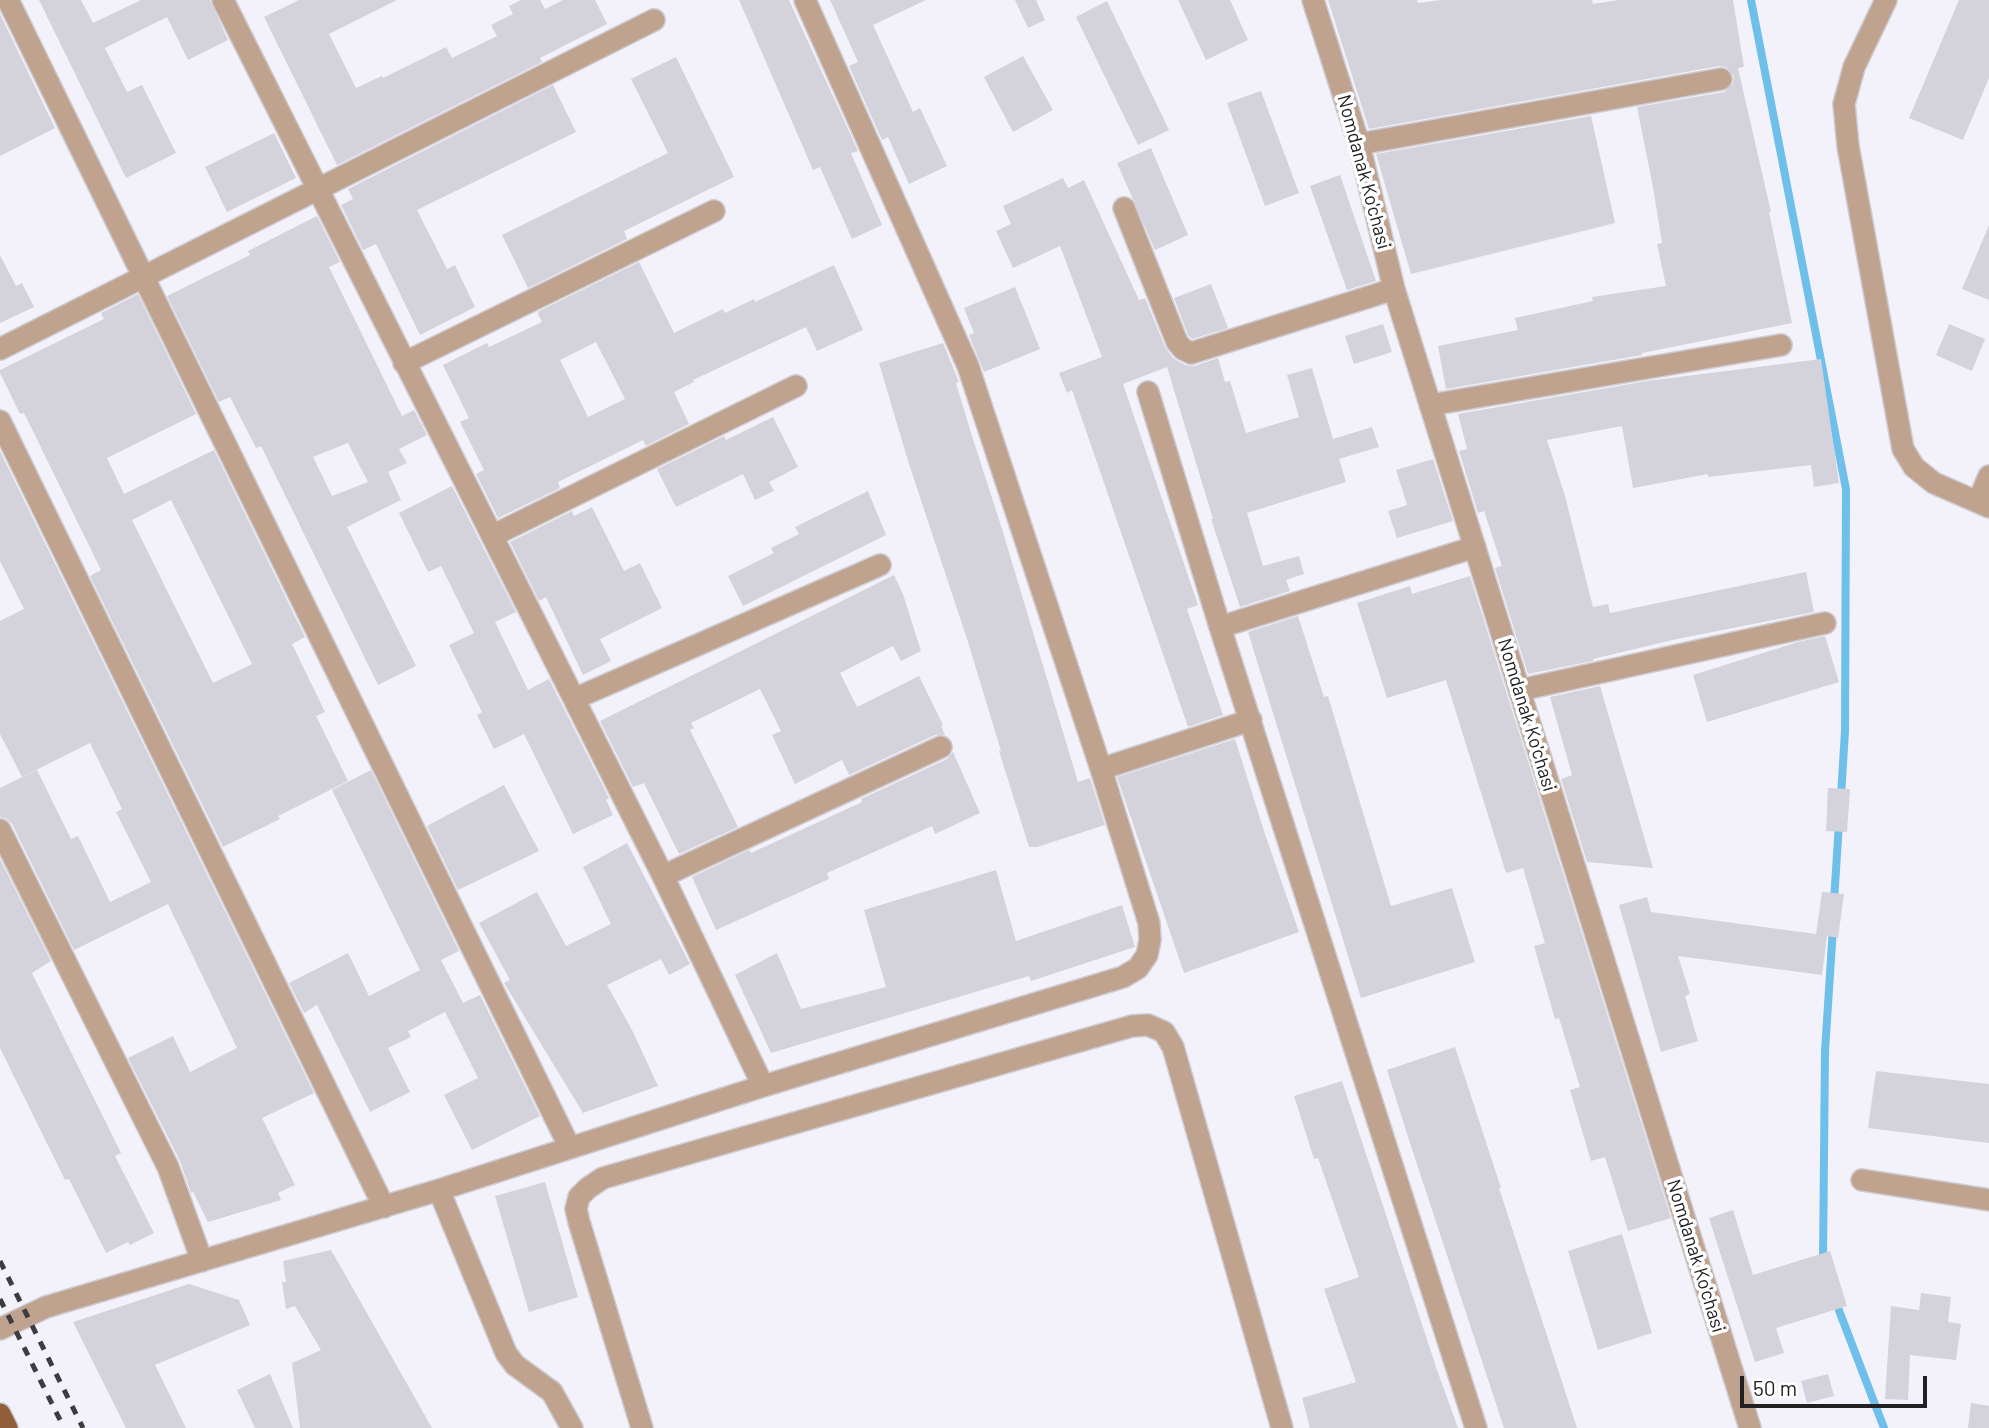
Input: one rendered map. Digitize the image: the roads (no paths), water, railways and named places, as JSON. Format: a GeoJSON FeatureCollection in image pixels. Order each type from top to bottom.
{"type":"FeatureCollection","features":[{"type":"Feature","properties":{"kind":"main road"},"geometry":{"type":"LineString","coordinates":[[0,1414],[7,1428]]}},
{"type":"Feature","properties":{"kind":"street"},"geometry":{"type":"LineString","coordinates":[[8,0],[570,1148]]}},
{"type":"Feature","properties":{"kind":"street"},"geometry":{"type":"LineString","coordinates":[[0,1329],[46,1307],[439,1190],[763,1086],[1123,977],[1138,968],[1146,955],[1150,940],[1149,923],[968,366],[805,0]]}},
{"type":"Feature","properties":{"kind":"street","name":"Nomdanak Ko'chasi"},"geometry":{"type":"LineString","coordinates":[[1313,0],[1359,144],[1394,289],[1750,1428]]}},
{"type":"Feature","properties":{"kind":"street"},"geometry":{"type":"LineString","coordinates":[[1886,0],[1854,67],[1844,104],[1852,173],[1903,449],[1914,467],[1934,483],[1983,505],[1989,476]]}},
{"type":"Feature","properties":{"kind":"street"},"geometry":{"type":"LineString","coordinates":[[233,3],[317,188],[663,876],[763,1086]]}},
{"type":"Feature","properties":{"kind":"street"},"geometry":{"type":"LineString","coordinates":[[0,349],[142,275],[654,20]]}},
{"type":"Feature","properties":{"kind":"street"},"geometry":{"type":"LineString","coordinates":[[1359,144],[1721,79]]}},
{"type":"Feature","properties":{"kind":"street"},"geometry":{"type":"LineString","coordinates":[[1124,208],[1177,342],[1191,353],[1394,289]]}},
{"type":"Feature","properties":{"kind":"street"},"geometry":{"type":"LineString","coordinates":[[404,362],[714,211]]}},
{"type":"Feature","properties":{"kind":"street"},"geometry":{"type":"LineString","coordinates":[[1430,405],[1781,345]]}},
{"type":"Feature","properties":{"kind":"street"},"geometry":{"type":"LineString","coordinates":[[492,536],[796,386]]}},
{"type":"Feature","properties":{"kind":"street"},"geometry":{"type":"LineString","coordinates":[[1148,392],[1220,627],[1476,1428]]}},
{"type":"Feature","properties":{"kind":"street"},"geometry":{"type":"LineString","coordinates":[[0,421],[384,1206]]}},
{"type":"Feature","properties":{"kind":"street"},"geometry":{"type":"LineString","coordinates":[[1220,627],[1475,547]]}},
{"type":"Feature","properties":{"kind":"street"},"geometry":{"type":"LineString","coordinates":[[573,699],[880,565]]}},
{"type":"Feature","properties":{"kind":"street"},"geometry":{"type":"LineString","coordinates":[[1520,690],[1825,623]]}},
{"type":"Feature","properties":{"kind":"street"},"geometry":{"type":"LineString","coordinates":[[1101,769],[1251,720]]}},
{"type":"Feature","properties":{"kind":"street"},"geometry":{"type":"LineString","coordinates":[[663,876],[941,747]]}},
{"type":"Feature","properties":{"kind":"street"},"geometry":{"type":"LineString","coordinates":[[0,830],[168,1167],[202,1261]]}},
{"type":"Feature","properties":{"kind":"street"},"geometry":{"type":"LineString","coordinates":[[642,1428],[576,1209],[579,1197],[588,1188],[603,1178],[1132,1026],[1148,1025],[1164,1032],[1173,1047],[1282,1428]]}},
{"type":"Feature","properties":{"kind":"street"},"geometry":{"type":"LineString","coordinates":[[1862,1180],[1989,1200]]}},
{"type":"Feature","properties":{"kind":"street"},"geometry":{"type":"LineString","coordinates":[[439,1190],[506,1353],[515,1365],[552,1392],[572,1428]]}},
{"type":"Feature","properties":{"kind":"waterway"},"geometry":{"type":"LineString","coordinates":[[1751,0],[1846,489],[1845,731],[1841,796]]}},
{"type":"Feature","properties":{"kind":"waterway"},"geometry":{"type":"LineString","coordinates":[[1834,901],[1839,823]]}},
{"type":"Feature","properties":{"kind":"waterway"},"geometry":{"type":"LineString","coordinates":[[1823,1261],[1825,1051],[1833,928]]}},
{"type":"Feature","properties":{"kind":"waterway"},"geometry":{"type":"LineString","coordinates":[[1835,1300],[1884,1428]]}},
{"type":"Feature","properties":{"kind":"railway"},"geometry":{"type":"LineString","coordinates":[[0,1261],[83,1428]]}},
{"type":"Feature","properties":{"kind":"railway"},"geometry":{"type":"LineString","coordinates":[[0,1299],[64,1428]]}}]}
